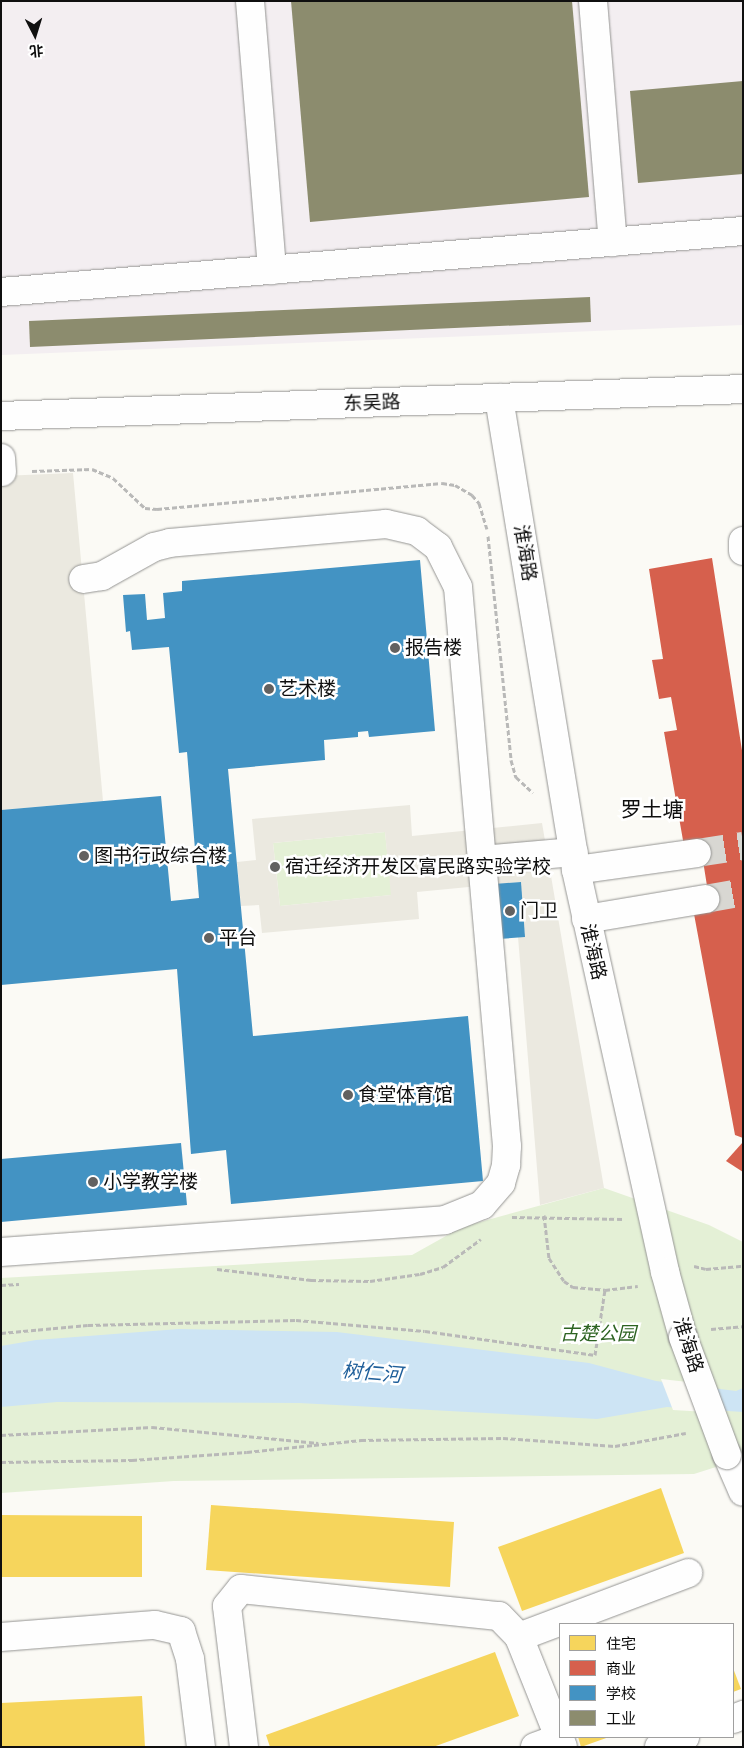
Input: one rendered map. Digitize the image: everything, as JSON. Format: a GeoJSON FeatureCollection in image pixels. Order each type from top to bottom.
{"type":"FeatureCollection","features":[{"type":"Feature","properties":{"kind":"street"},"geometry":{"type":"LineString","coordinates":[[250,1],[272,270]]}},
{"type":"Feature","properties":{"kind":"street"},"geometry":{"type":"LineString","coordinates":[[592,1],[613,242]]}},
{"type":"Feature","properties":{"kind":"street"},"geometry":{"type":"LineString","coordinates":[[1,292],[743,231]]}},
{"type":"Feature","properties":{"kind":"street","name":"东吴路"},"geometry":{"type":"LineString","coordinates":[[1,416],[743,389]]}},
{"type":"Feature","properties":{"kind":"street","name":"淮海路"},"geometry":{"type":"LineString","coordinates":[[499,398],[586,918],[666,1275],[683,1337],[727,1455],[743,1492]]}},
{"type":"Feature","properties":{"kind":"street"},"geometry":{"type":"LineString","coordinates":[[1,1252],[445,1220],[482,1205],[501,1183],[507,1146],[458,587],[447,560],[427,537],[409,528],[386,524],[170,543],[154,547],[102,576],[83,578]]}},
{"type":"Feature","properties":{"kind":"street"},"geometry":{"type":"LineString","coordinates":[[743,541],[743,551]]}},
{"type":"Feature","properties":{"kind":"street"},"geometry":{"type":"LineString","coordinates":[[482,860],[575,861],[697,853]]}},
{"type":"Feature","properties":{"kind":"street"},"geometry":{"type":"LineString","coordinates":[[586,918],[705,898]]}},
{"type":"Feature","properties":{"kind":"street"},"geometry":{"type":"LineString","coordinates":[[519,1637],[688,1573]]}},
{"type":"Feature","properties":{"kind":"street"},"geometry":{"type":"LineString","coordinates":[[244,1747],[227,1606],[241,1589],[500,1616],[519,1637],[553,1744]]}},
{"type":"Feature","properties":{"kind":"street"},"geometry":{"type":"LineString","coordinates":[[1,1637],[154,1625],[180,1631],[190,1659],[201,1747]]}},
{"type":"Feature","properties":{"kind":"street"},"geometry":{"type":"LineString","coordinates":[[659,1747],[682,1738]]}},
{"type":"Feature","properties":{"kind":"path"},"geometry":{"type":"LineString","coordinates":[[2,465],[92,470],[113,478],[145,508],[157,509],[442,483],[455,485],[472,495],[479,503],[489,542],[511,760],[516,777],[525,787],[568,817]]}},
{"type":"Feature","properties":{"kind":"path"},"geometry":{"type":"LineString","coordinates":[[544,1215],[549,1258],[554,1270],[573,1287],[605,1290],[666,1275],[743,1266]]}},
{"type":"Feature","properties":{"kind":"path"},"geometry":{"type":"LineString","coordinates":[[1,1334],[88,1325],[296,1320],[425,1331],[595,1355],[605,1290]]}},
{"type":"Feature","properties":{"kind":"path"},"geometry":{"type":"LineString","coordinates":[[1,1436],[152,1427],[326,1444]]}},
{"type":"Feature","properties":{"kind":"path"},"geometry":{"type":"LineString","coordinates":[[1,1462],[132,1460],[361,1440],[503,1438],[614,1446],[678,1433],[696,1433]]}},
{"type":"Feature","properties":{"kind":"shaded area"},"geometry":{"type":"Polygon","coordinates":[[[1,1],[743,1],[743,325],[1,355],[1,1]]]}},
{"type":"Feature","properties":{"kind":"shaded area"},"geometry":{"type":"Polygon","coordinates":[[[73,473],[103,801],[1,810],[1,476],[73,473]]]}},
{"type":"Feature","properties":{"kind":"shaded area"},"geometry":{"type":"Polygon","coordinates":[[[410,805],[412,836],[542,823],[604,1188],[540,1205],[518,937],[525,936],[520,882],[417,892],[419,919],[262,933],[259,905],[241,906],[237,862],[256,860],[252,819],[410,805]],[[385,832],[273,843],[280,906],[391,895],[385,832]]]}},
{"type":"Feature","properties":{"kind":"green space"},"geometry":{"type":"Polygon","coordinates":[[[385,832],[392,895],[280,906],[273,843],[385,832]]]}},
{"type":"Feature","properties":{"kind":"green space","name":"古楚公园"},"geometry":{"type":"Polygon","coordinates":[[[604,1188],[709,1225],[743,1242],[743,1463],[741,1459],[694,1474],[174,1481],[1,1493],[1,1278],[412,1255],[462,1227],[604,1188]]]}},
{"type":"Feature","properties":{"kind":"water","name":"树仁河"},"geometry":{"type":"Polygon","coordinates":[[[179,1329],[337,1332],[589,1363],[656,1381],[736,1391],[743,1388],[743,1412],[667,1407],[597,1419],[299,1403],[57,1402],[1,1407],[1,1346],[36,1340],[179,1329]]]}},
{"type":"Feature","properties":{"kind":"pier"},"geometry":{"type":"Polygon","coordinates":[[[661,1379],[714,1385],[724,1413],[673,1410],[661,1379]]]}},
{"type":"Feature","properties":{"kind":"building: 住宅"},"geometry":{"type":"Polygon","coordinates":[[[661,1488],[684,1553],[522,1611],[498,1547],[661,1488]]]}},
{"type":"Feature","properties":{"kind":"building: 住宅"},"geometry":{"type":"Polygon","coordinates":[[[211,1505],[454,1522],[450,1587],[206,1570],[211,1505]]]}},
{"type":"Feature","properties":{"kind":"building: 住宅"},"geometry":{"type":"Polygon","coordinates":[[[1,1515],[142,1516],[142,1577],[1,1577],[1,1515]]]}},
{"type":"Feature","properties":{"kind":"building: 住宅"},"geometry":{"type":"Polygon","coordinates":[[[495,1652],[519,1716],[433,1747],[270,1747],[266,1735],[495,1652]]]}},
{"type":"Feature","properties":{"kind":"building: 住宅"},"geometry":{"type":"Polygon","coordinates":[[[734,1671],[741,1689],[734,1692],[734,1671]]]}},
{"type":"Feature","properties":{"kind":"building: 住宅"},"geometry":{"type":"Polygon","coordinates":[[[142,1696],[145,1747],[1,1747],[1,1703],[142,1696]]]}},
{"type":"Feature","properties":{"kind":"building: 住宅"},"geometry":{"type":"Polygon","coordinates":[[[578,1738],[606,1738],[581,1747],[578,1738]]]}},
{"type":"Feature","properties":{"kind":"building: 商业"},"geometry":{"type":"Polygon","coordinates":[[[712,558],[743,757],[743,1138],[735,1135],[694,914],[711,911],[700,842],[684,846],[664,732],[677,730],[671,697],[659,699],[652,660],[663,659],[649,569],[712,558]]]}},
{"type":"Feature","properties":{"kind":"building: 商业"},"geometry":{"type":"Polygon","coordinates":[[[743,1142],[743,1172],[726,1161],[743,1142]]]}},
{"type":"Feature","properties":{"kind":"building: 学校"},"geometry":{"type":"Polygon","coordinates":[[[420,560],[435,731],[369,737],[368,731],[358,732],[358,737],[324,740],[325,760],[228,769],[253,1036],[468,1016],[483,1181],[231,1204],[226,1150],[191,1154],[177,969],[1,985],[1,810],[161,796],[171,901],[199,898],[187,752],[179,753],[169,647],[132,650],[130,631],[126,632],[123,595],[145,594],[147,620],[165,618],[163,593],[182,591],[182,581],[420,560]]]}},
{"type":"Feature","properties":{"kind":"building: 学校","name":"门卫"},"geometry":{"type":"Polygon","coordinates":[[[521,882],[525,937],[499,939],[494,884],[521,882]]]}},
{"type":"Feature","properties":{"kind":"building: 学校","name":"小学教学楼"},"geometry":{"type":"Polygon","coordinates":[[[181,1143],[187,1205],[1,1222],[1,1159],[181,1143]]]}},
{"type":"Feature","properties":{"kind":"building: 工业"},"geometry":{"type":"Polygon","coordinates":[[[291,1],[572,1],[589,197],[310,222],[291,1]]]}},
{"type":"Feature","properties":{"kind":"building: 工业"},"geometry":{"type":"Polygon","coordinates":[[[743,81],[743,174],[638,183],[630,91],[743,81]]]}},
{"type":"Feature","properties":{"kind":"building: 工业"},"geometry":{"type":"Polygon","coordinates":[[[590,297],[591,322],[30,347],[29,321],[590,297]]]}},
{"type":"Feature","properties":{"kind":"tunnel"},"geometry":{"type":"LineString","coordinates":[[697,853],[743,846]]}},
{"type":"Feature","properties":{"kind":"tunnel"},"geometry":{"type":"LineString","coordinates":[[705,899],[743,892]]}},
{"type":"Feature","properties":{"kind":"place","name":"报告楼"},"geometry":{"type":"Point","coordinates":[395,648]}},
{"type":"Feature","properties":{"kind":"place","name":"艺术楼"},"geometry":{"type":"Point","coordinates":[269,689]}},
{"type":"Feature","properties":{"kind":"place","name":"图书行政综合楼"},"geometry":{"type":"Point","coordinates":[84,856]}},
{"type":"Feature","properties":{"kind":"place","name":"宿迁经济开发区富民路实验学校"},"geometry":{"type":"Point","coordinates":[275,867]}},
{"type":"Feature","properties":{"kind":"place","name":"门卫"},"geometry":{"type":"Point","coordinates":[510,911]}},
{"type":"Feature","properties":{"kind":"place","name":"平台"},"geometry":{"type":"Point","coordinates":[209,938]}},
{"type":"Feature","properties":{"kind":"place","name":"食堂体育馆"},"geometry":{"type":"Point","coordinates":[348,1095]}},
{"type":"Feature","properties":{"kind":"place","name":"小学教学楼"},"geometry":{"type":"Point","coordinates":[93,1182]}},
{"type":"Feature","properties":{"kind":"district","name":"罗土塘"},"geometry":{"type":"Point","coordinates":[652,810]}}]}
